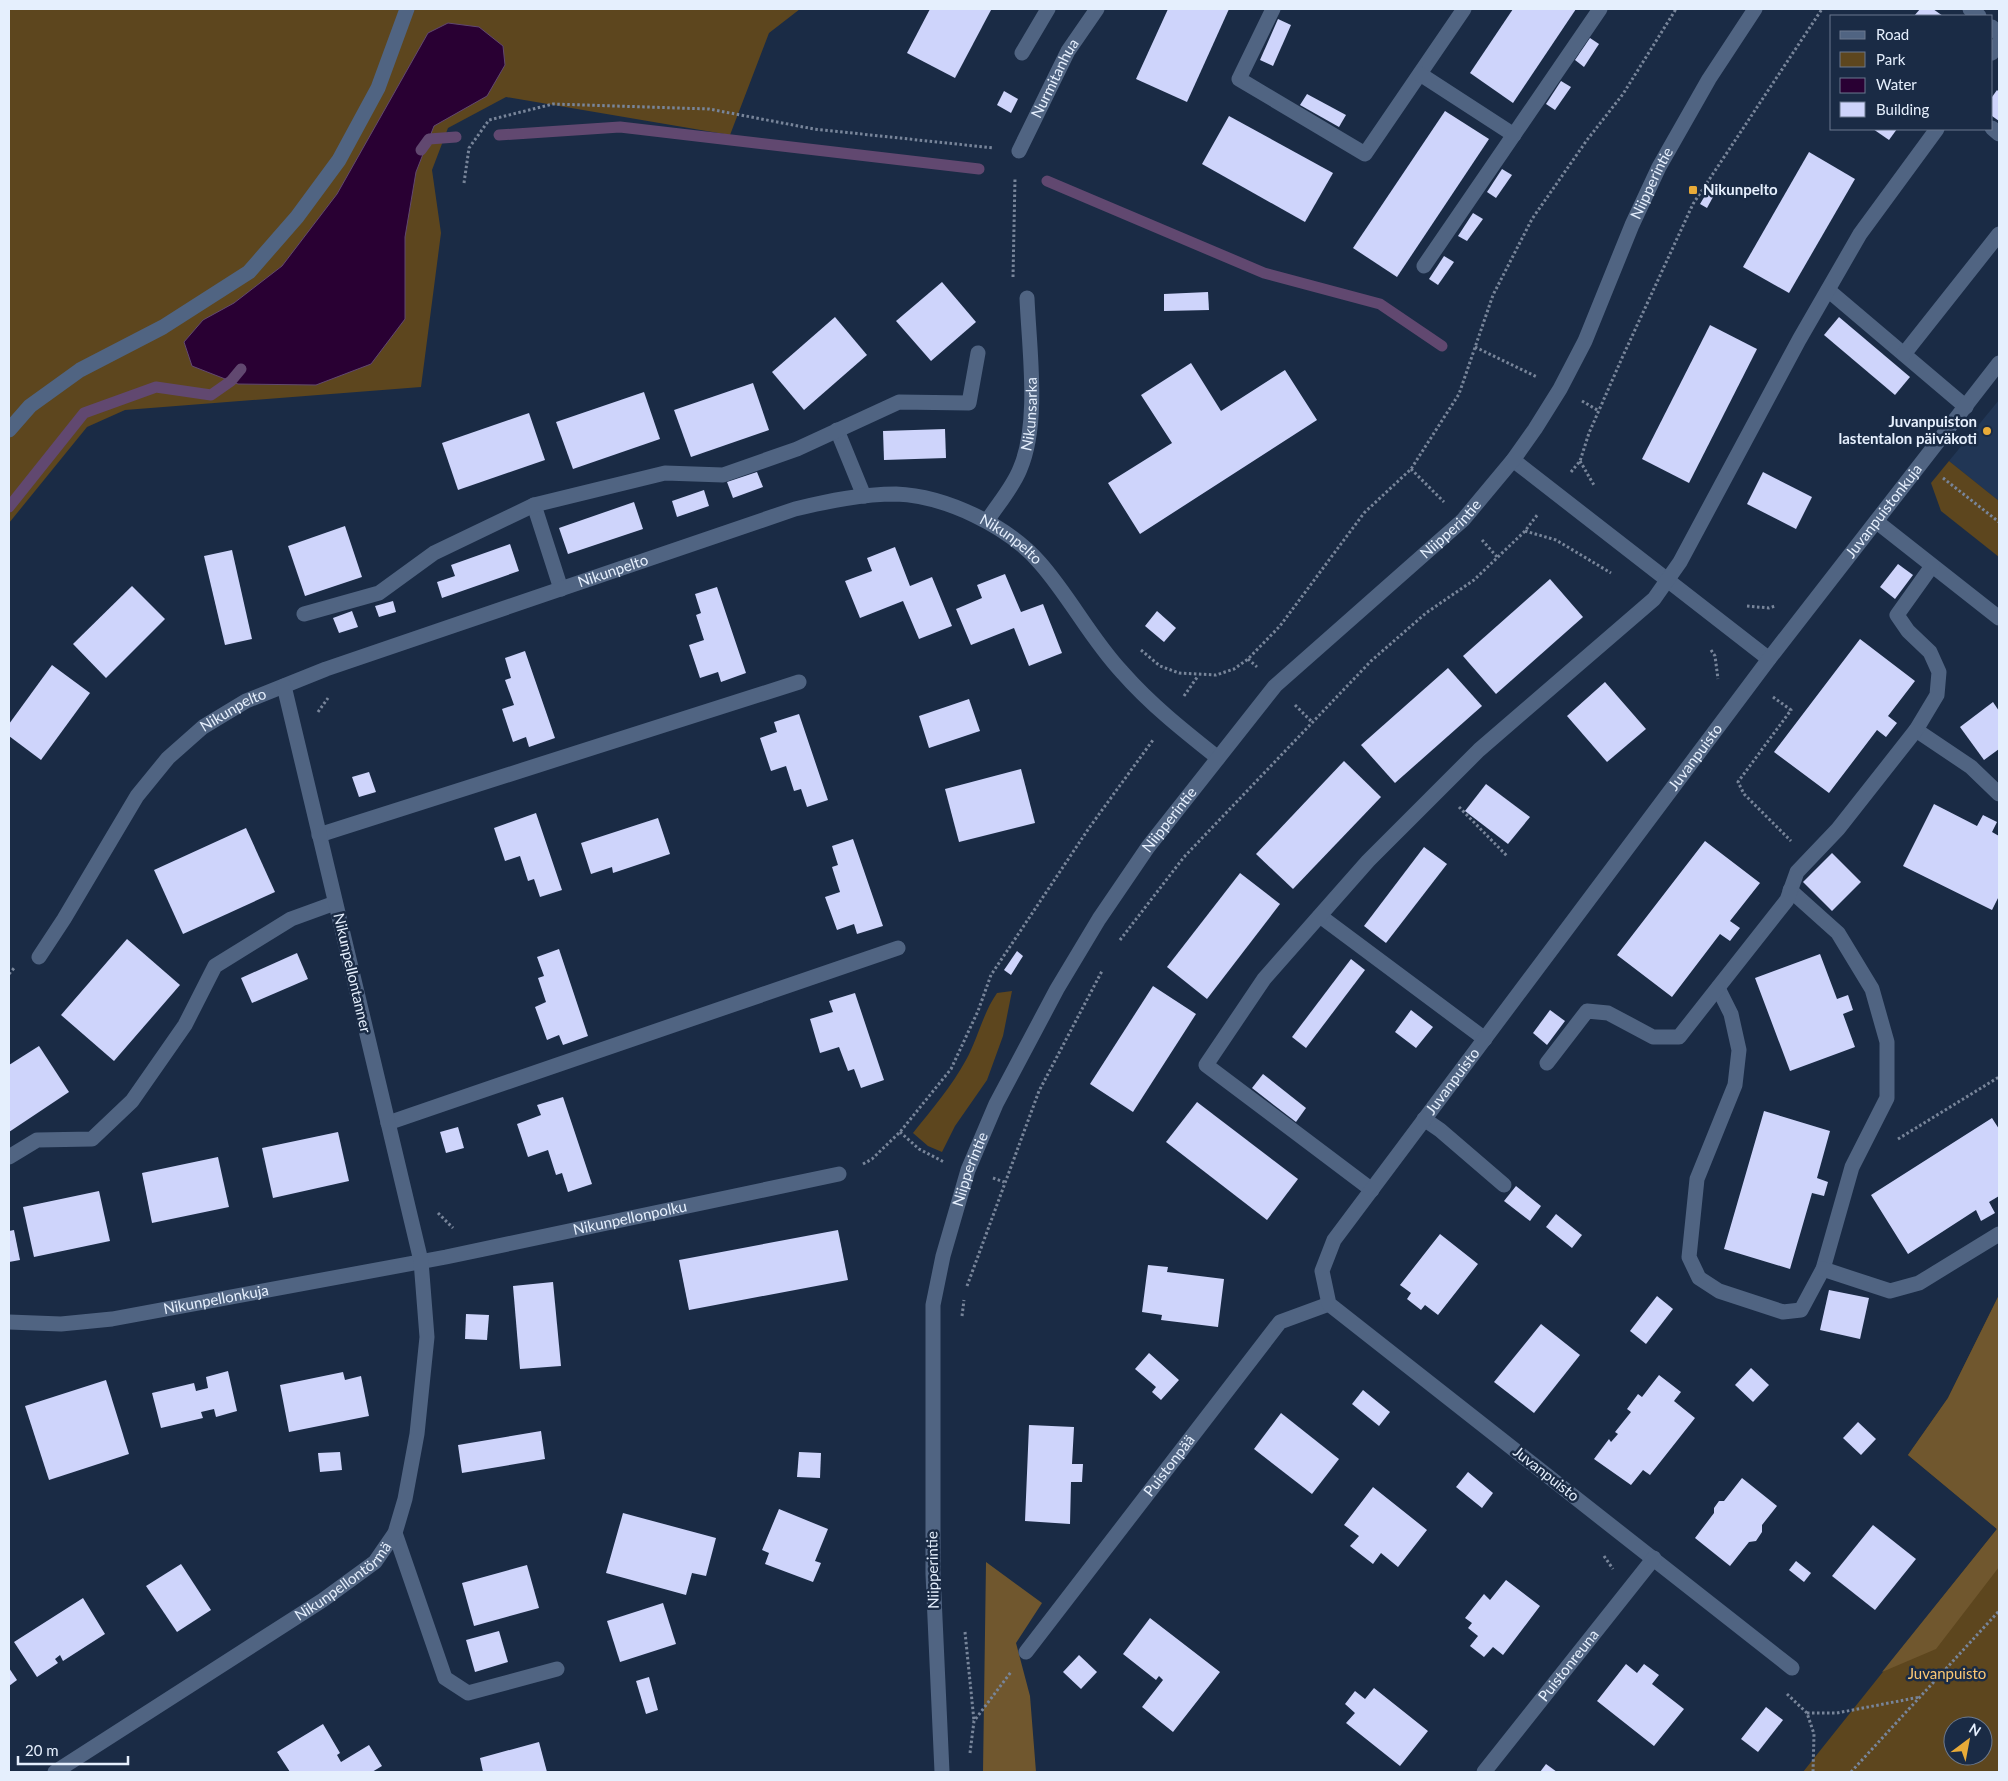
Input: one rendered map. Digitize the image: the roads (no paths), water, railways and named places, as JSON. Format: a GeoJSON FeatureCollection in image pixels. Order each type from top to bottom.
{"type":"FeatureCollection","features":[{"type":"Feature","properties":{"kind":"street"},"geometry":{"type":"LineString","coordinates":[[9,430],[30,406],[80,370],[163,326],[249,272],[298,218],[339,160],[378,88],[407,9]]}},
{"type":"Feature","properties":{"kind":"street"},"geometry":{"type":"LineString","coordinates":[[1022,53],[1048,9]]}},
{"type":"Feature","properties":{"kind":"street","name":"Nurmitanhua"},"geometry":{"type":"LineString","coordinates":[[1019,150],[1068,51],[1097,9]]}},
{"type":"Feature","properties":{"kind":"street"},"geometry":{"type":"LineString","coordinates":[[1273,9],[1239,79],[1365,154],[1464,9]]}},
{"type":"Feature","properties":{"kind":"street"},"geometry":{"type":"LineString","coordinates":[[1424,266],[1600,9]]}},
{"type":"Feature","properties":{"kind":"street","name":"Niipperintie"},"geometry":{"type":"LineString","coordinates":[[942,1772],[933,1574],[933,1305],[943,1256],[976,1150],[996,1104],[1056,989],[1099,919],[1148,847],[1275,686],[1463,520],[1513,460],[1560,389],[1585,341],[1632,225],[1660,168],[1709,79],[1754,9]]}},
{"type":"Feature","properties":{"kind":"street"},"geometry":{"type":"LineString","coordinates":[[1420,74],[1514,136]]}},
{"type":"Feature","properties":{"kind":"street"},"geometry":{"type":"LineString","coordinates":[[1372,1190],[1206,1065],[1264,979],[1368,861],[1479,750],[1654,599],[1667,582],[1860,234],[1936,130]]}},
{"type":"Feature","properties":{"kind":"street"},"geometry":{"type":"LineString","coordinates":[[1904,354],[1999,234]]}},
{"type":"Feature","properties":{"kind":"street"},"geometry":{"type":"LineString","coordinates":[[1828,290],[1966,407]]}},
{"type":"Feature","properties":{"kind":"street","name":"Nikunsarka"},"geometry":{"type":"LineString","coordinates":[[988,521],[1020,470],[1026,446],[1031,413],[1027,298]]}},
{"type":"Feature","properties":{"kind":"street"},"geometry":{"type":"LineString","coordinates":[[304,614],[379,593],[434,553],[534,505],[665,473],[723,475],[797,448],[899,402],[970,403],[978,354]]}},
{"type":"Feature","properties":{"kind":"street","name":"Juvanpuistonkuja"},"geometry":{"type":"LineString","coordinates":[[1769,660],[1999,363]]}},
{"type":"Feature","properties":{"kind":"street"},"geometry":{"type":"LineString","coordinates":[[837,430],[864,496]]}},
{"type":"Feature","properties":{"kind":"street"},"geometry":{"type":"LineString","coordinates":[[1513,460],[1769,660]]}},
{"type":"Feature","properties":{"kind":"street","name":"Nikunpelto"},"geometry":{"type":"LineString","coordinates":[[39,957],[64,919],[137,796],[168,758],[203,727],[246,701],[326,669],[795,509],[847,497],[898,494],[948,504],[988,521],[1018,540],[1040,563],[1121,671],[1168,719],[1218,758]]}},
{"type":"Feature","properties":{"kind":"street"},"geometry":{"type":"LineString","coordinates":[[534,505],[560,589]]}},
{"type":"Feature","properties":{"kind":"street"},"geometry":{"type":"LineString","coordinates":[[1877,522],[1999,618]]}},
{"type":"Feature","properties":{"kind":"street"},"geometry":{"type":"LineString","coordinates":[[1547,1063],[1587,1011],[1608,1013],[1653,1037],[1679,1037],[1718,988],[1786,900],[1797,872],[1838,829],[1916,730],[1937,695],[1939,672],[1930,652],[1908,631],[1897,615],[1932,566]]}},
{"type":"Feature","properties":{"kind":"street","name":"Juvanpuisto"},"geometry":{"type":"LineString","coordinates":[[1769,660],[1334,1240],[1322,1271],[1329,1304],[1792,1668]]}},
{"type":"Feature","properties":{"kind":"street"},"geometry":{"type":"LineString","coordinates":[[319,835],[799,682]]}},
{"type":"Feature","properties":{"kind":"street","name":"Nikunpellontanner"},"geometry":{"type":"LineString","coordinates":[[284,686],[421,1261]]}},
{"type":"Feature","properties":{"kind":"street"},"geometry":{"type":"LineString","coordinates":[[1916,730],[1971,767],[1999,794]]}},
{"type":"Feature","properties":{"kind":"street"},"geometry":{"type":"LineString","coordinates":[[1718,988],[1731,1014],[1738,1050],[1737,1068],[1735,1085],[1697,1179],[1689,1257],[1699,1278],[1718,1291],[1784,1312],[1802,1310],[1823,1269],[1852,1166],[1887,1098],[1887,1042],[1872,989],[1838,933],[1790,890]]}},
{"type":"Feature","properties":{"kind":"street"},"geometry":{"type":"LineString","coordinates":[[9,1158],[36,1140],[92,1139],[132,1101],[185,1025],[215,966],[291,919],[335,903]]}},
{"type":"Feature","properties":{"kind":"street"},"geometry":{"type":"LineString","coordinates":[[1320,916],[1485,1039]]}},
{"type":"Feature","properties":{"kind":"street"},"geometry":{"type":"LineString","coordinates":[[388,1123],[898,948]]}},
{"type":"Feature","properties":{"kind":"street"},"geometry":{"type":"LineString","coordinates":[[1424,1119],[1440,1130],[1504,1185]]}},
{"type":"Feature","properties":{"kind":"street","name":"Nikunpellonpolku"},"geometry":{"type":"LineString","coordinates":[[421,1261],[839,1174]]}},
{"type":"Feature","properties":{"kind":"street"},"geometry":{"type":"LineString","coordinates":[[1823,1269],[1890,1291],[1919,1283],[1999,1234]]}},
{"type":"Feature","properties":{"kind":"street","name":"Nikunpellonkuja"},"geometry":{"type":"LineString","coordinates":[[9,1322],[62,1324],[112,1318],[421,1261]]}},
{"type":"Feature","properties":{"kind":"street","name":"Nikunpellontörmä"},"geometry":{"type":"LineString","coordinates":[[55,1772],[323,1600],[375,1562],[396,1532],[405,1499],[418,1434],[426,1347],[421,1261]]}},
{"type":"Feature","properties":{"kind":"street","name":"Puistonpää"},"geometry":{"type":"LineString","coordinates":[[1026,1652],[1280,1322],[1329,1304]]}},
{"type":"Feature","properties":{"kind":"street"},"geometry":{"type":"LineString","coordinates":[[396,1532],[445,1678],[468,1692],[557,1669]]}},
{"type":"Feature","properties":{"kind":"street","name":"Puistonreuna"},"geometry":{"type":"LineString","coordinates":[[1484,1772],[1654,1558]]}},
{"type":"Feature","properties":{"kind":"water"},"geometry":{"type":"Polygon","coordinates":[[[448,23],[479,27],[503,46],[505,65],[487,96],[434,126],[416,172],[405,237],[405,319],[371,364],[316,385],[238,384],[192,366],[184,342],[203,320],[234,303],[282,266],[337,194],[428,33],[448,23]]]}},
{"type":"Feature","properties":{"kind":"waterway"},"geometry":{"type":"LineString","coordinates":[[499,135],[620,127],[979,169]]}},
{"type":"Feature","properties":{"kind":"waterway"},"geometry":{"type":"LineString","coordinates":[[421,150],[429,139],[456,137]]}},
{"type":"Feature","properties":{"kind":"waterway"},"geometry":{"type":"LineString","coordinates":[[1047,181],[1264,273],[1380,304],[1442,346]]}},
{"type":"Feature","properties":{"kind":"waterway"},"geometry":{"type":"LineString","coordinates":[[9,507],[84,413],[156,387],[211,395],[231,381],[241,369]]}},
{"type":"Feature","properties":{"kind":"place","name":"Nikunpelto"},"geometry":{"type":"Point","coordinates":[1693,190]}},
{"type":"Feature","properties":{"kind":"place","name":"Juvanpuiston lastentalon päiväkoti"},"geometry":{"type":"Point","coordinates":[1987,431]}}]}
